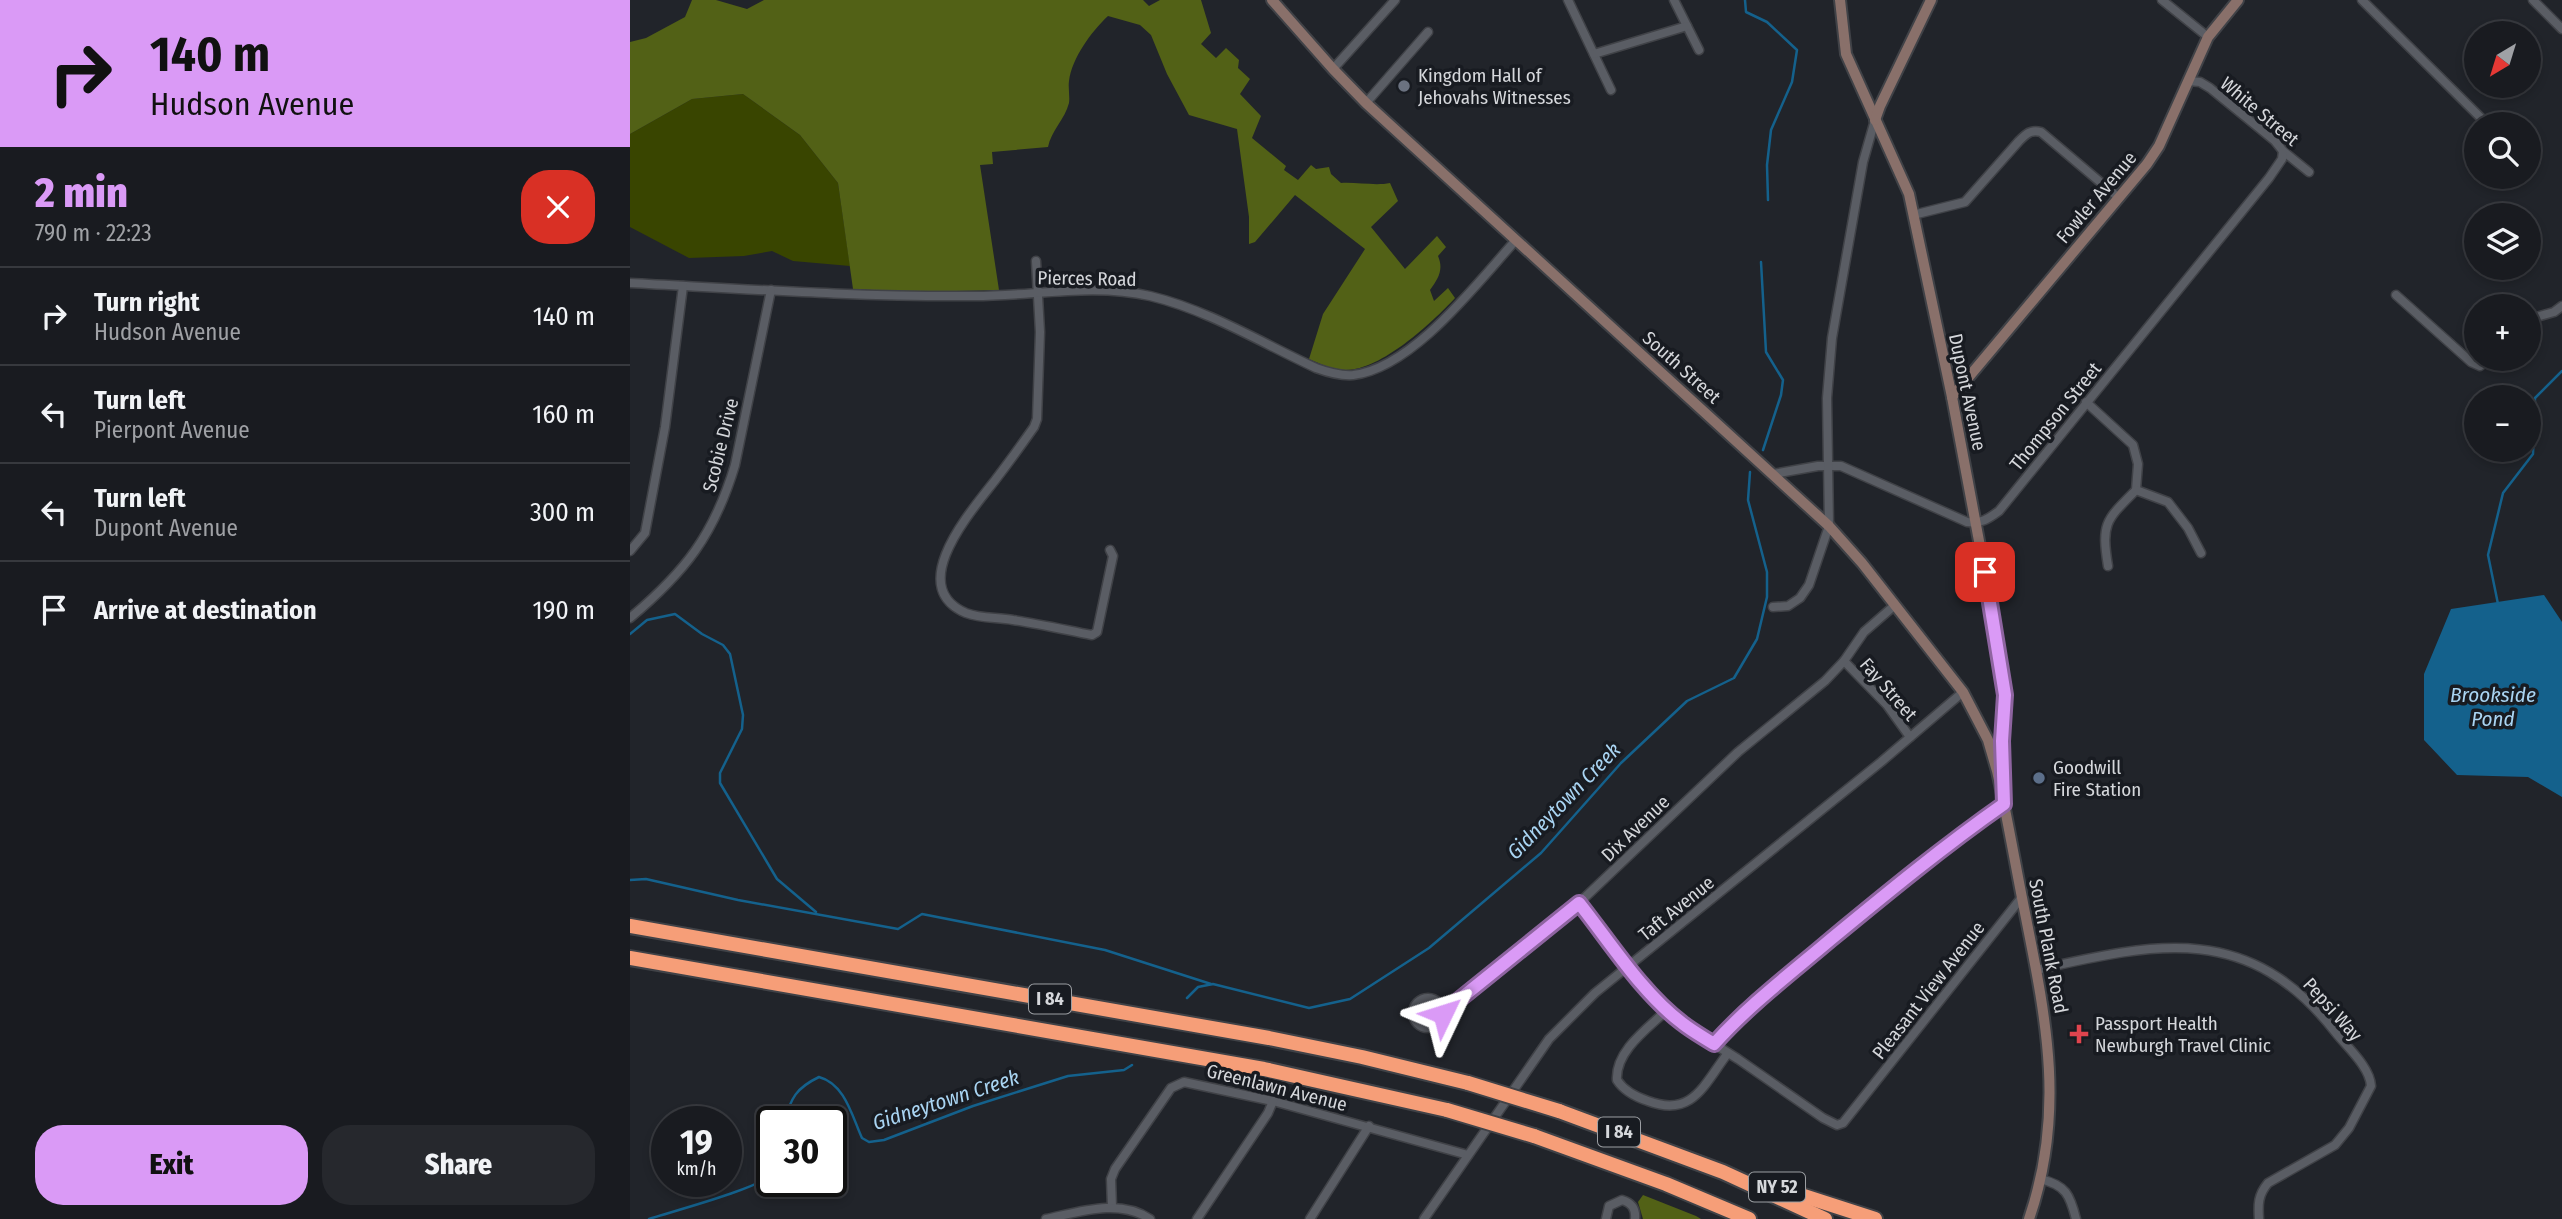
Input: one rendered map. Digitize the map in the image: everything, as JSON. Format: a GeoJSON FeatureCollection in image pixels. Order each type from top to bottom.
{"type":"FeatureCollection","features":[{"type":"Feature","properties":{"kind":"highway","name":"I 84"},"geometry":{"type":"LineString","coordinates":[[630,926],[1269,1038],[1362,1057],[1468,1083],[1559,1111],[1679,1155],[1825,1219]]}},
{"type":"Feature","properties":{"kind":"highway","name":"I 84"},"geometry":{"type":"LineString","coordinates":[[630,958],[1264,1069],[1351,1087],[1447,1110],[1534,1136],[1666,1184],[1749,1219]]}},
{"type":"Feature","properties":{"kind":"highway","name":"NY 52"},"geometry":{"type":"LineString","coordinates":[[1679,1155],[1875,1219]]}},
{"type":"Feature","properties":{"kind":"highway","name":"NY 52"},"geometry":{"type":"LineString","coordinates":[[1666,1184],[1733,1219]]}},
{"type":"Feature","properties":{"kind":"street","name":"South Street"},"geometry":{"type":"LineString","coordinates":[[1272,0],[1366,103],[1829,526],[1862,563],[1963,692],[1988,740],[2004,804]]}},
{"type":"Feature","properties":{"kind":"street"},"geometry":{"type":"LineString","coordinates":[[1333,69],[1395,0]]}},
{"type":"Feature","properties":{"kind":"street"},"geometry":{"type":"LineString","coordinates":[[1568,0],[1611,90]]}},
{"type":"Feature","properties":{"kind":"street"},"geometry":{"type":"LineString","coordinates":[[1674,0],[1699,51]]}},
{"type":"Feature","properties":{"kind":"street","name":"Dupont Avenue"},"geometry":{"type":"LineString","coordinates":[[1840,0],[1846,54],[1899,169],[1913,215],[1952,397],[1994,621],[2005,695],[2002,741],[2004,804]]}},
{"type":"Feature","properties":{"kind":"street"},"geometry":{"type":"LineString","coordinates":[[1773,607],[1788,606],[1800,598],[1809,585],[1829,526],[1827,398],[1832,338],[1863,162],[1880,106],[1931,0]]}},
{"type":"Feature","properties":{"kind":"street"},"geometry":{"type":"LineString","coordinates":[[2162,0],[2208,37]]}},
{"type":"Feature","properties":{"kind":"street","name":"Fowler Avenue"},"geometry":{"type":"LineString","coordinates":[[1952,397],[2119,198],[2159,146],[2208,37],[2238,0]]}},
{"type":"Feature","properties":{"kind":"street"},"geometry":{"type":"LineString","coordinates":[[2362,0],[2475,112]]}},
{"type":"Feature","properties":{"kind":"street"},"geometry":{"type":"LineString","coordinates":[[2533,0],[2562,29]]}},
{"type":"Feature","properties":{"kind":"street"},"geometry":{"type":"LineString","coordinates":[[1594,54],[1686,26]]}},
{"type":"Feature","properties":{"kind":"street"},"geometry":{"type":"LineString","coordinates":[[1366,103],[1428,32]]}},
{"type":"Feature","properties":{"kind":"street","name":"White Street"},"geometry":{"type":"LineString","coordinates":[[2188,81],[2200,82],[2210,88],[2309,172]]}},
{"type":"Feature","properties":{"kind":"street"},"geometry":{"type":"LineString","coordinates":[[1913,215],[1965,202],[2019,141],[2035,131],[2041,132],[2119,198]]}},
{"type":"Feature","properties":{"kind":"street","name":"Thompson Street"},"geometry":{"type":"LineString","coordinates":[[1975,523],[1989,519],[1999,510],[2269,178],[2282,159],[2283,151]]}},
{"type":"Feature","properties":{"kind":"street","name":"Pierces Road"},"geometry":{"type":"LineString","coordinates":[[630,283],[978,296],[1107,291],[1147,295],[1212,318],[1328,373],[1349,375],[1380,366],[1418,343],[1449,314],[1516,240]]}},
{"type":"Feature","properties":{"kind":"street"},"geometry":{"type":"LineString","coordinates":[[1036,261],[1039,292],[1037,419],[1027,438],[956,531],[942,571],[943,589],[955,606],[969,614],[1012,619],[1092,635],[1097,632],[1114,556],[1110,550]]}},
{"type":"Feature","properties":{"kind":"street"},"geometry":{"type":"LineString","coordinates":[[630,551],[645,533],[665,427],[683,286]]}},
{"type":"Feature","properties":{"kind":"street","name":"Scobie Drive"},"geometry":{"type":"LineString","coordinates":[[630,618],[682,570],[703,541],[726,492],[771,290]]}},
{"type":"Feature","properties":{"kind":"street"},"geometry":{"type":"LineString","coordinates":[[2396,295],[2464,356]]}},
{"type":"Feature","properties":{"kind":"street"},"geometry":{"type":"LineString","coordinates":[[2541,316],[2554,312],[2562,306]]}},
{"type":"Feature","properties":{"kind":"street"},"geometry":{"type":"LineString","coordinates":[[2086,402],[2133,445],[2138,464],[2136,490],[2110,515],[2104,540],[2108,566]]}},
{"type":"Feature","properties":{"kind":"street"},"geometry":{"type":"LineString","coordinates":[[1773,474],[1827,465],[1841,466],[1967,522],[1975,523]]}},
{"type":"Feature","properties":{"kind":"street"},"geometry":{"type":"LineString","coordinates":[[2136,490],[2168,502],[2188,528],[2201,553]]}},
{"type":"Feature","properties":{"kind":"street","name":"Dix Avenue"},"geometry":{"type":"LineString","coordinates":[[1443,1009],[1455,1003],[1579,903],[1738,752],[1825,681],[1844,661],[1864,632],[1895,605]]}},
{"type":"Feature","properties":{"kind":"street","name":"Fay Street"},"geometry":{"type":"LineString","coordinates":[[1844,661],[1887,705],[1910,737]]}},
{"type":"Feature","properties":{"kind":"street","name":"Taft Avenue"},"geometry":{"type":"LineString","coordinates":[[1424,1219],[1549,1040],[1595,993],[1963,692]]}},
{"type":"Feature","properties":{"kind":"street"},"geometry":{"type":"LineString","coordinates":[[1714,1044],[1742,1013],[1847,925],[2004,804]]}},
{"type":"Feature","properties":{"kind":"street","name":"South Plank Road"},"geometry":{"type":"LineString","coordinates":[[2004,804],[2044,1008],[2051,1086],[2049,1122],[2040,1179],[2029,1219]]}},
{"type":"Feature","properties":{"kind":"street","name":"Pleasant View Avenue"},"geometry":{"type":"LineString","coordinates":[[1728,1053],[1832,1123],[1841,1124],[2022,897]]}},
{"type":"Feature","properties":{"kind":"street"},"geometry":{"type":"LineString","coordinates":[[1579,903],[1628,967],[1667,1010],[1682,1024],[1728,1053],[1694,1097],[1681,1106],[1665,1107],[1628,1092],[1617,1080],[1620,1062],[1636,1039],[1667,1010]]}},
{"type":"Feature","properties":{"kind":"street","name":"Pepsi Way"},"geometry":{"type":"LineString","coordinates":[[2036,970],[2132,951],[2186,946],[2204,948],[2230,954],[2279,976],[2322,1015],[2365,1069],[2371,1079],[2371,1086],[2349,1128],[2334,1145],[2269,1183],[2261,1192],[2258,1203],[2259,1219]]}},
{"type":"Feature","properties":{"kind":"street","name":"Greenlawn Avenue"},"geometry":{"type":"LineString","coordinates":[[1112,1207],[1111,1180],[1115,1169],[1171,1088],[1178,1083],[1192,1083],[1273,1101],[1468,1155]]}},
{"type":"Feature","properties":{"kind":"street"},"geometry":{"type":"LineString","coordinates":[[1196,1219],[1268,1113],[1273,1101]]}},
{"type":"Feature","properties":{"kind":"street"},"geometry":{"type":"LineString","coordinates":[[1310,1219],[1369,1126]]}},
{"type":"Feature","properties":{"kind":"street"},"geometry":{"type":"LineString","coordinates":[[2040,1179],[2059,1185],[2067,1192],[2076,1219]]}},
{"type":"Feature","properties":{"kind":"street"},"geometry":{"type":"LineString","coordinates":[[1606,1219],[1608,1206],[1622,1200],[1631,1205],[1635,1219]]}},
{"type":"Feature","properties":{"kind":"street"},"geometry":{"type":"LineString","coordinates":[[1046,1219],[1112,1207],[1135,1211],[1150,1219]]}},
{"type":"Feature","properties":{"kind":"green space"},"geometry":{"type":"Polygon","coordinates":[[[692,0],[716,0],[747,9],[764,0],[1143,0],[1149,6],[1160,0],[1201,0],[1211,33],[1201,44],[1216,58],[1226,48],[1239,60],[1238,68],[1250,79],[1240,94],[1261,116],[1252,138],[1286,166],[1284,170],[1298,180],[1311,165],[1316,169],[1329,167],[1331,174],[1341,183],[1390,183],[1398,201],[1371,227],[1405,269],[1437,236],[1446,247],[1438,256],[1439,274],[1430,290],[1434,301],[1448,288],[1455,298],[1420,332],[1375,362],[1346,370],[1331,368],[1309,359],[1323,314],[1365,249],[1295,195],[1255,242],[1249,244],[1249,217],[1237,129],[1189,115],[1167,74],[1151,35],[1140,25],[1108,16],[1089,38],[1074,63],[1069,81],[1069,103],[1048,147],[992,152],[993,164],[980,165],[999,290],[914,292],[853,289],[838,183],[800,135],[743,94],[692,99],[630,134],[630,42],[646,38],[685,17],[692,0]]]}},
{"type":"Feature","properties":{"kind":"green space"},"geometry":{"type":"Polygon","coordinates":[[[743,94],[800,135],[838,183],[850,266],[793,261],[772,251],[744,256],[689,258],[630,227],[630,134],[692,99],[743,94]]]}},
{"type":"Feature","properties":{"kind":"green space"},"geometry":{"type":"Polygon","coordinates":[[[1643,1195],[1701,1219],[1643,1219],[1638,1202],[1643,1195]]]}},
{"type":"Feature","properties":{"kind":"water","name":"Brookside Pond"},"geometry":{"type":"Polygon","coordinates":[[[2544,595],[2562,622],[2562,797],[2528,777],[2457,775],[2424,740],[2424,674],[2451,609],[2544,595]]]}},
{"type":"Feature","properties":{"kind":"waterway","name":"Gidneytown Creek"},"geometry":{"type":"LineString","coordinates":[[1745,0],[1746,12],[1767,22],[1797,50],[1792,82],[1771,130],[1767,165],[1768,200]]}},
{"type":"Feature","properties":{"kind":"waterway","name":"Gidneytown Creek"},"geometry":{"type":"LineString","coordinates":[[1761,262],[1766,352],[1783,380],[1781,395],[1763,450]]}},
{"type":"Feature","properties":{"kind":"waterway"},"geometry":{"type":"LineString","coordinates":[[2498,604],[2488,555],[2503,493],[2533,454],[2535,398],[2562,371]]}},
{"type":"Feature","properties":{"kind":"waterway","name":"Gidneytown Creek"},"geometry":{"type":"LineString","coordinates":[[1187,998],[1198,987],[1213,984],[1309,1008],[1350,999],[1429,948],[1541,853],[1621,763],[1687,701],[1734,678],[1757,639],[1767,597],[1767,572],[1748,500],[1750,472]]}},
{"type":"Feature","properties":{"kind":"waterway"},"geometry":{"type":"LineString","coordinates":[[630,634],[647,620],[675,614],[702,634],[723,645],[730,654],[743,715],[742,729],[720,773],[720,783],[777,879],[816,912]]}},
{"type":"Feature","properties":{"kind":"waterway"},"geometry":{"type":"LineString","coordinates":[[630,880],[646,879],[738,900],[898,929],[922,914],[1105,950],[1211,984]]}},
{"type":"Feature","properties":{"kind":"waterway","name":"Gidneytown Creek"},"geometry":{"type":"LineString","coordinates":[[789,1106],[805,1085],[819,1077],[828,1081],[841,1094],[862,1138],[869,1142],[884,1140],[973,1106],[1068,1076],[1124,1070],[1132,1065]]}},
{"type":"Feature","properties":{"kind":"waterway","name":"Gidneytown Creek"},"geometry":{"type":"LineString","coordinates":[[649,1219],[756,1184]]}},
{"type":"Feature","properties":{"kind":"place","name":"Kingdom Hall of Jehovahs Witnesses"},"geometry":{"type":"Point","coordinates":[1404,86]}},
{"type":"Feature","properties":{"kind":"place","name":"Goodwill Fire Station"},"geometry":{"type":"Point","coordinates":[2039,778]}},
{"type":"Feature","properties":{"kind":"place","name":"Passport Health Newburgh Travel Clinic"},"geometry":{"type":"Point","coordinates":[2079,1034]}},
{"type":"Feature","properties":{"kind":"route"},"geometry":{"type":"LineString","coordinates":[[1443,1014],[1443,1009],[1455,1003],[1579,903],[1628,967],[1667,1010],[1682,1024],[1714,1044],[1742,1013],[1847,925],[2004,804],[2002,741],[2005,695],[1985,572]]}}]}
